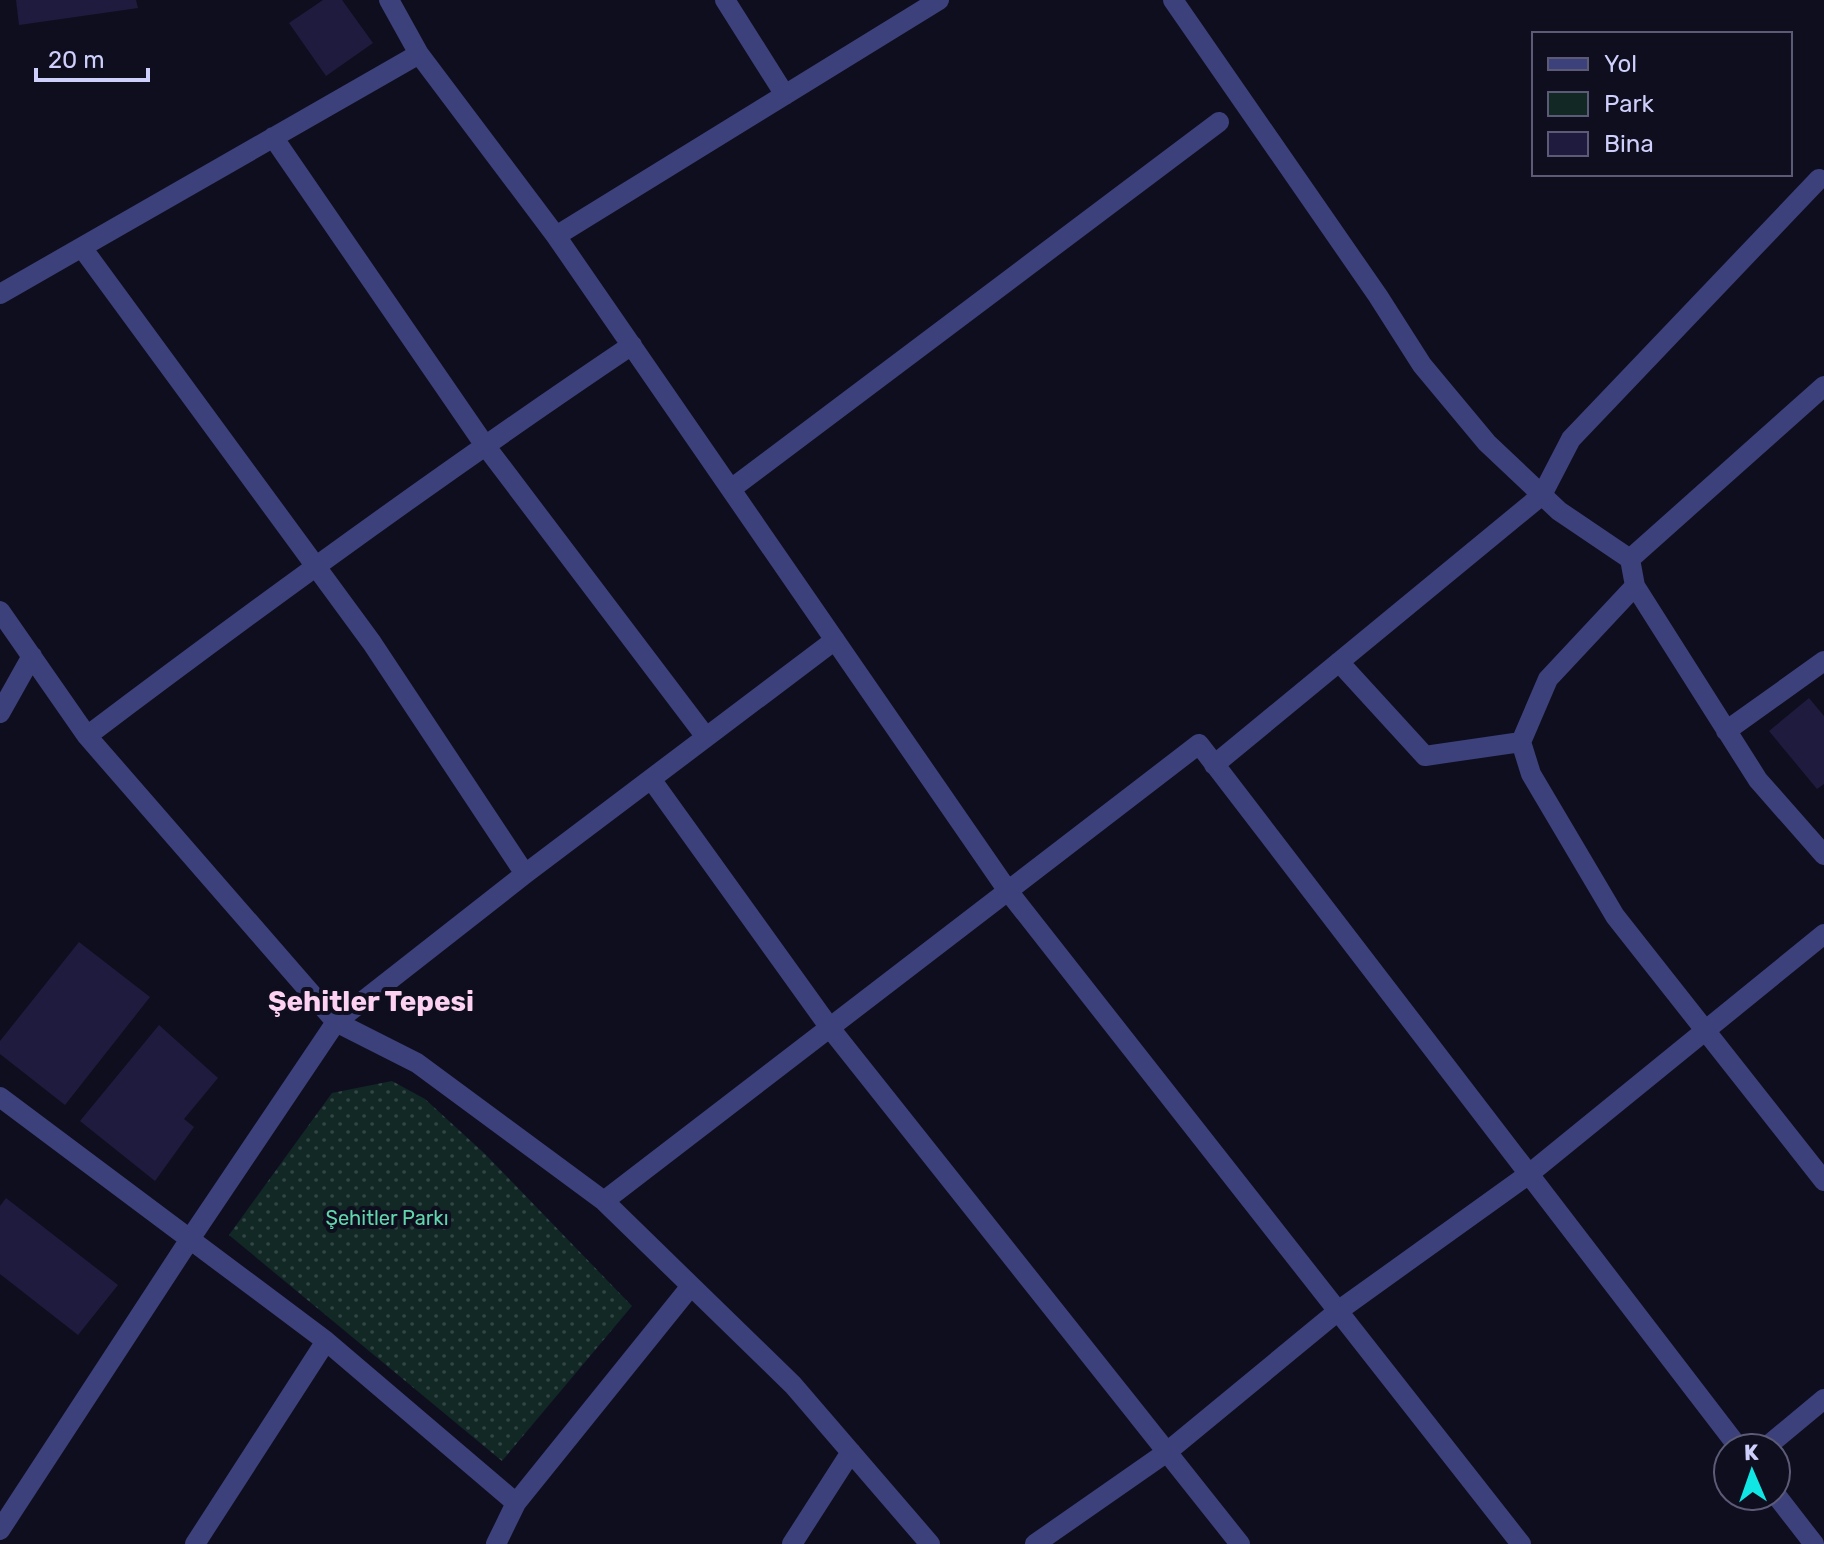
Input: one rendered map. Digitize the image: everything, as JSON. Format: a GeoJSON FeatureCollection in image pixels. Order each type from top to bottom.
{"type":"FeatureCollection","features":[{"type":"Feature","properties":{"kind":"street"},"geometry":{"type":"LineString","coordinates":[[389,0],[419,54],[556,236],[1008,891],[1521,1544]]}},
{"type":"Feature","properties":{"kind":"street"},"geometry":{"type":"LineString","coordinates":[[725,0],[785,95]]}},
{"type":"Feature","properties":{"kind":"street"},"geometry":{"type":"LineString","coordinates":[[556,236],[939,0]]}},
{"type":"Feature","properties":{"kind":"street"},"geometry":{"type":"LineString","coordinates":[[1181,3],[1422,365],[1487,443],[1559,511],[1630,559],[1635,586],[1758,780],[1824,855]]}},
{"type":"Feature","properties":{"kind":"street"},"geometry":{"type":"LineString","coordinates":[[0,294],[419,54]]}},
{"type":"Feature","properties":{"kind":"street"},"geometry":{"type":"LineString","coordinates":[[731,489],[1219,122]]}},
{"type":"Feature","properties":{"kind":"street"},"geometry":{"type":"LineString","coordinates":[[273,137],[484,444],[706,737]]}},
{"type":"Feature","properties":{"kind":"street"},"geometry":{"type":"LineString","coordinates":[[1214,765],[1542,495],[1571,439],[1819,179]]}},
{"type":"Feature","properties":{"kind":"street"},"geometry":{"type":"LineString","coordinates":[[83,249],[372,643],[525,874]]}},
{"type":"Feature","properties":{"kind":"street"},"geometry":{"type":"LineString","coordinates":[[87,736],[315,564],[484,444],[632,345]]}},
{"type":"Feature","properties":{"kind":"street"},"geometry":{"type":"LineString","coordinates":[[1630,559],[1824,386]]}},
{"type":"Feature","properties":{"kind":"street"},"geometry":{"type":"LineString","coordinates":[[1635,586],[1548,679],[1521,742],[1531,774],[1615,916],[1824,1181]]}},
{"type":"Feature","properties":{"kind":"street"},"geometry":{"type":"LineString","coordinates":[[0,611],[87,736],[336,1022],[417,1063],[604,1201],[793,1385],[930,1544]]}},
{"type":"Feature","properties":{"kind":"street"},"geometry":{"type":"LineString","coordinates":[[0,1530],[336,1022],[525,874],[835,640]]}},
{"type":"Feature","properties":{"kind":"street"},"geometry":{"type":"LineString","coordinates":[[0,713],[32,656]]}},
{"type":"Feature","properties":{"kind":"street"},"geometry":{"type":"LineString","coordinates":[[1726,731],[1824,661]]}},
{"type":"Feature","properties":{"kind":"street"},"geometry":{"type":"LineString","coordinates":[[1339,662],[1425,756],[1521,742]]}},
{"type":"Feature","properties":{"kind":"street"},"geometry":{"type":"LineString","coordinates":[[604,1201],[1199,744],[1727,1432]]}},
{"type":"Feature","properties":{"kind":"street"},"geometry":{"type":"LineString","coordinates":[[651,779],[830,1028],[1240,1544]]}},
{"type":"Feature","properties":{"kind":"street"},"geometry":{"type":"LineString","coordinates":[[1035,1544],[1167,1452],[1338,1311],[1529,1174],[1824,934]]}},
{"type":"Feature","properties":{"kind":"street"},"geometry":{"type":"LineString","coordinates":[[0,1097],[326,1341],[516,1503]]}},
{"type":"Feature","properties":{"kind":"street"},"geometry":{"type":"LineString","coordinates":[[496,1544],[516,1503],[691,1286]]}},
{"type":"Feature","properties":{"kind":"street"},"geometry":{"type":"LineString","coordinates":[[195,1544],[326,1341]]}},
{"type":"Feature","properties":{"kind":"street"},"geometry":{"type":"LineString","coordinates":[[1784,1432],[1824,1399]]}},
{"type":"Feature","properties":{"kind":"street"},"geometry":{"type":"LineString","coordinates":[[792,1544],[851,1452]]}},
{"type":"Feature","properties":{"kind":"street"},"geometry":{"type":"LineString","coordinates":[[1789,1512],[1814,1544]]}},
{"type":"Feature","properties":{"kind":"green space","name":"Şehitler Parkı"},"geometry":{"type":"Polygon","coordinates":[[[392,1081],[425,1099],[485,1154],[632,1306],[502,1461],[229,1235],[332,1093],[392,1081]]]}},
{"type":"Feature","properties":{"kind":"building"},"geometry":{"type":"Polygon","coordinates":[[[16,0],[136,0],[138,8],[19,25],[16,0]]]}},
{"type":"Feature","properties":{"kind":"building"},"geometry":{"type":"Polygon","coordinates":[[[323,0],[342,0],[373,43],[326,76],[289,23],[323,0]]]}},
{"type":"Feature","properties":{"kind":"building"},"geometry":{"type":"Polygon","coordinates":[[[1809,698],[1824,716],[1824,784],[1817,789],[1769,731],[1809,698]]]}},
{"type":"Feature","properties":{"kind":"building"},"geometry":{"type":"Polygon","coordinates":[[[79,942],[150,997],[65,1105],[0,1054],[0,1041],[79,942]]]}},
{"type":"Feature","properties":{"kind":"building"},"geometry":{"type":"Polygon","coordinates":[[[159,1025],[218,1078],[184,1119],[194,1127],[155,1181],[80,1121],[159,1025]]]}},
{"type":"Feature","properties":{"kind":"building"},"geometry":{"type":"Polygon","coordinates":[[[6,1198],[118,1285],[78,1335],[0,1274],[0,1206],[6,1198]]]}},
{"type":"Feature","properties":{"kind":"district","name":"Şehitler Tepesi"},"geometry":{"type":"Point","coordinates":[371,1001]}}]}
